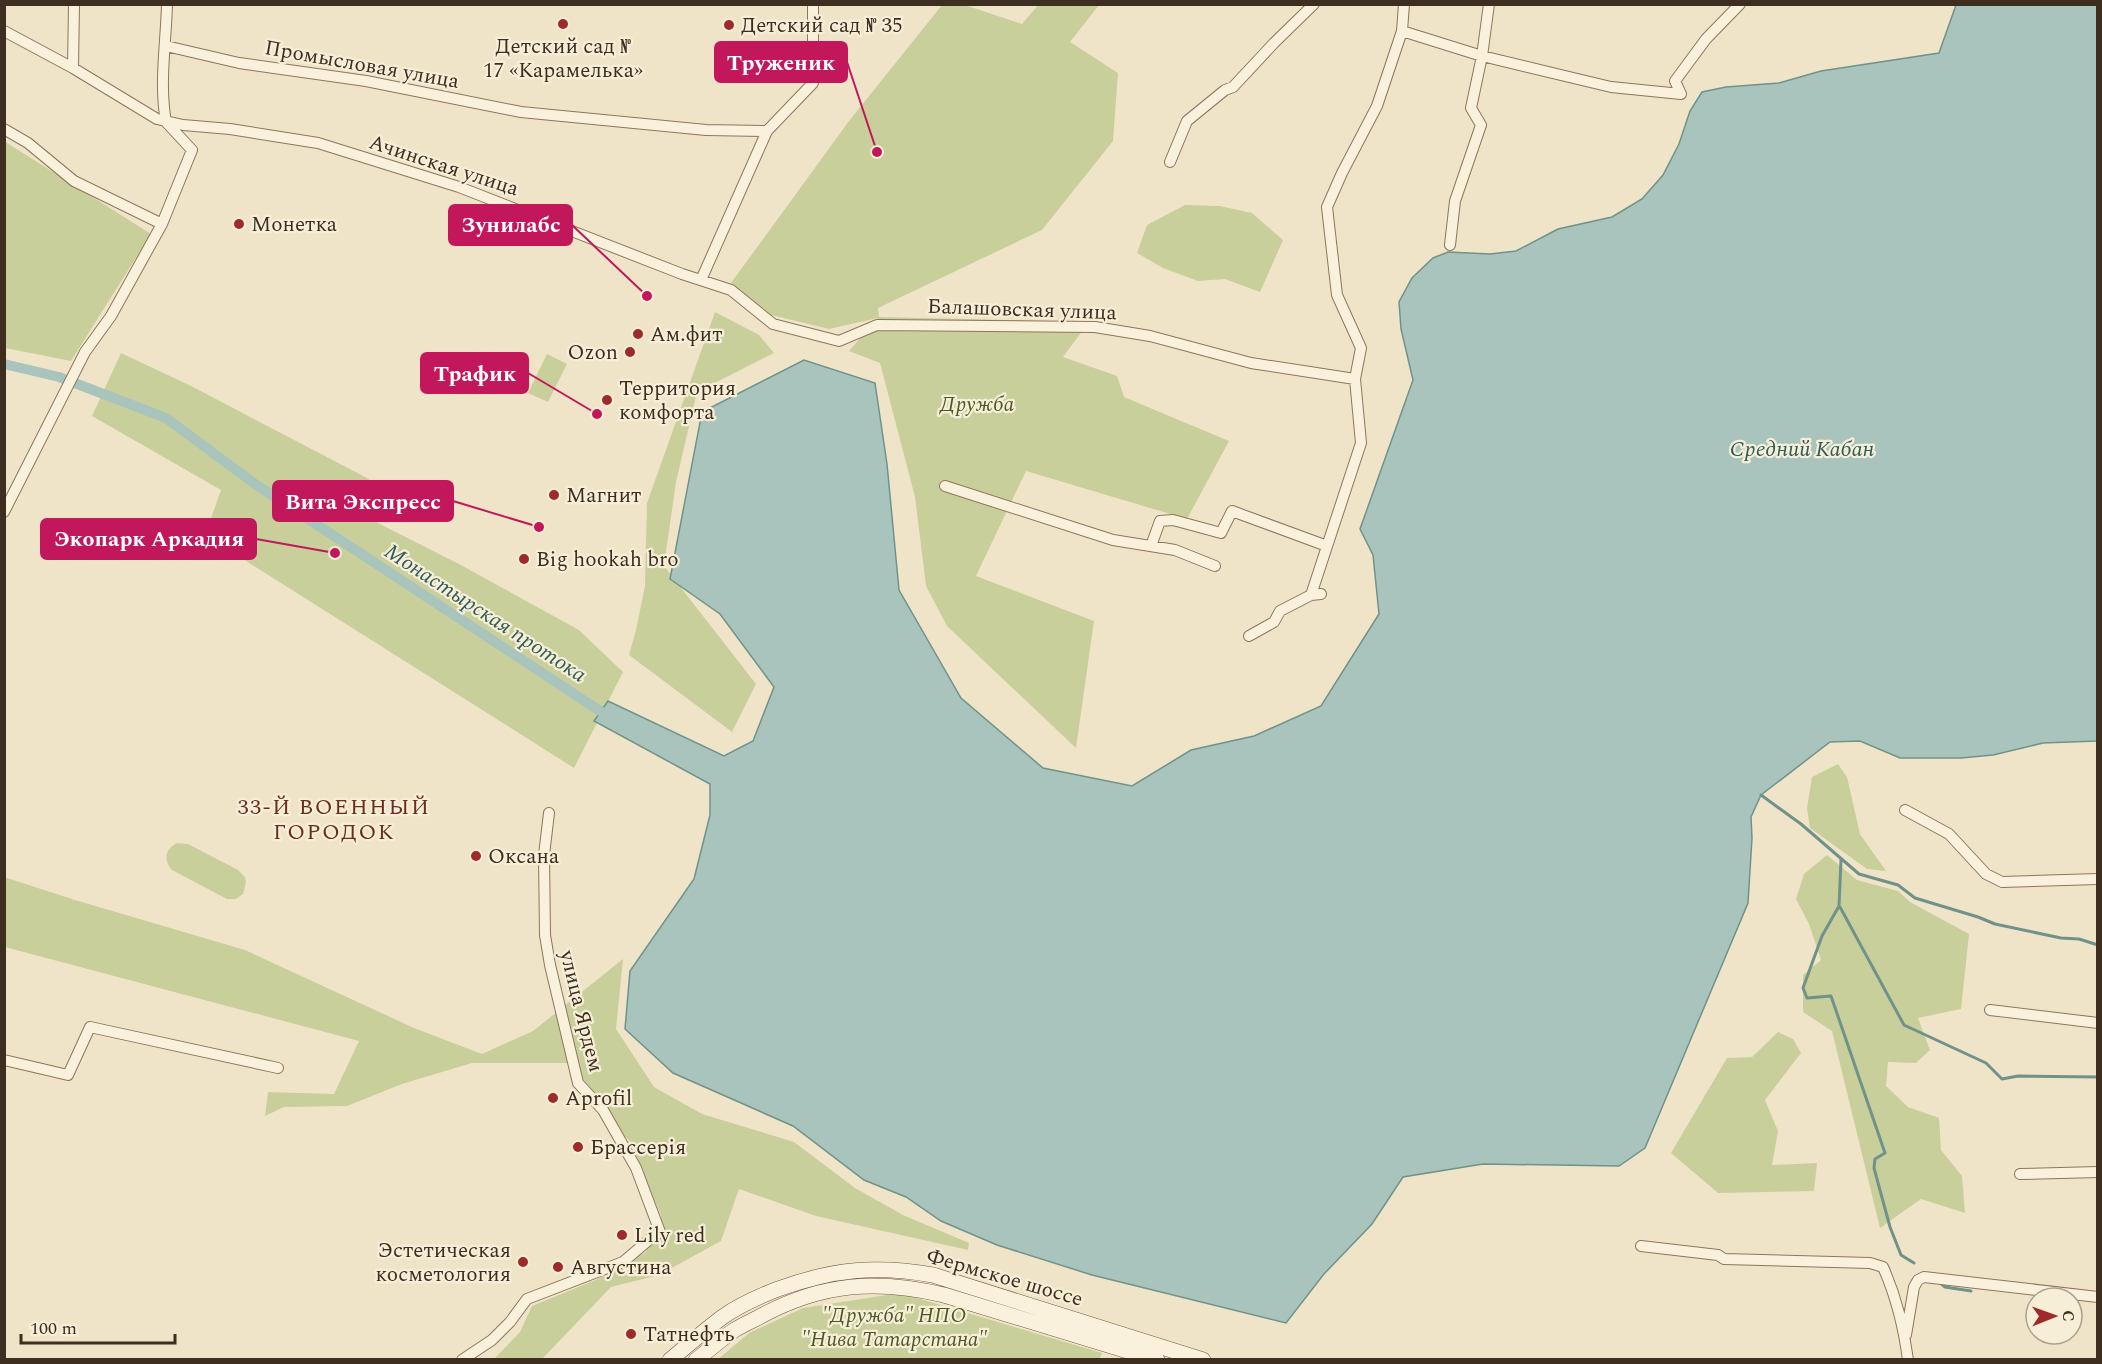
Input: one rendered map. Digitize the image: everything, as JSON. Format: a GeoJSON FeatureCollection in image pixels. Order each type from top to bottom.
{"type":"FeatureCollection","features":[{"type":"Feature","properties":{"kind":"main road","name":"Фермское шоссе"},"geometry":{"type":"LineString","coordinates":[[670,1359],[725,1315],[749,1301],[808,1278],[871,1268],[933,1275],[1203,1359]]}},
{"type":"Feature","properties":{"kind":"main road","name":"Фермское шоссе"},"geometry":{"type":"LineString","coordinates":[[696,1359],[735,1330],[781,1305],[808,1295],[836,1289],[884,1285],[913,1287],[944,1295],[1157,1359]]}},
{"type":"Feature","properties":{"kind":"street"},"geometry":{"type":"LineString","coordinates":[[72,68],[74,4]]}},
{"type":"Feature","properties":{"kind":"street"},"geometry":{"type":"LineString","coordinates":[[166,122],[162,100],[162,78],[166,46],[167,4]]}},
{"type":"Feature","properties":{"kind":"street"},"geometry":{"type":"LineString","coordinates":[[701,280],[767,131],[813,83],[813,4]]}},
{"type":"Feature","properties":{"kind":"street"},"geometry":{"type":"LineString","coordinates":[[1170,162],[1187,121],[1225,90],[1233,87],[1314,4]]}},
{"type":"Feature","properties":{"kind":"street"},"geometry":{"type":"LineString","coordinates":[[1249,636],[1274,622],[1280,611],[1316,595],[1328,546],[1361,443],[1355,379],[1361,348],[1337,294],[1327,207],[1341,172],[1377,106],[1402,31],[1404,4]]}},
{"type":"Feature","properties":{"kind":"street"},"geometry":{"type":"LineString","coordinates":[[1450,245],[1455,201],[1481,125],[1471,108],[1482,56],[1489,4]]}},
{"type":"Feature","properties":{"kind":"street"},"geometry":{"type":"LineString","coordinates":[[1402,31],[1482,56],[1611,87],[1681,94],[1675,81],[1706,39],[1740,4]]}},
{"type":"Feature","properties":{"kind":"street"},"geometry":{"type":"LineString","coordinates":[[4,31],[72,68],[147,114],[166,122],[192,150],[162,224],[111,316],[85,352],[4,512]]}},
{"type":"Feature","properties":{"kind":"street","name":"Промысловая улица"},"geometry":{"type":"LineString","coordinates":[[166,46],[239,63],[366,81],[521,112],[706,130],[767,131]]}},
{"type":"Feature","properties":{"kind":"street","name":"Ачинская улица"},"geometry":{"type":"LineString","coordinates":[[166,122],[239,130],[324,145],[459,187],[701,280]]}},
{"type":"Feature","properties":{"kind":"street"},"geometry":{"type":"LineString","coordinates":[[4,129],[28,143],[74,182],[162,224]]}},
{"type":"Feature","properties":{"kind":"street","name":"Балашовская улица"},"geometry":{"type":"LineString","coordinates":[[701,280],[731,290],[773,324],[838,341],[877,324],[1095,327],[1150,336],[1251,363],[1355,379]]}},
{"type":"Feature","properties":{"kind":"street"},"geometry":{"type":"LineString","coordinates":[[945,486],[1113,540],[1175,550],[1215,566]]}},
{"type":"Feature","properties":{"kind":"street"},"geometry":{"type":"LineString","coordinates":[[1151,546],[1160,521],[1173,520],[1221,533],[1232,511],[1328,546]]}},
{"type":"Feature","properties":{"kind":"street"},"geometry":{"type":"LineString","coordinates":[[1905,810],[1949,834],[1986,874],[2002,882],[2097,879]]}},
{"type":"Feature","properties":{"kind":"street","name":"улица Ярдем"},"geometry":{"type":"LineString","coordinates":[[462,1359],[492,1340],[510,1322],[527,1299],[623,1262],[660,1232],[636,1168],[603,1110],[578,1083],[545,935],[543,855],[549,813]]}},
{"type":"Feature","properties":{"kind":"street"},"geometry":{"type":"LineString","coordinates":[[1990,1010],[2097,1023]]}},
{"type":"Feature","properties":{"kind":"street"},"geometry":{"type":"LineString","coordinates":[[4,1060],[68,1075],[90,1027],[278,1068]]}},
{"type":"Feature","properties":{"kind":"street"},"geometry":{"type":"LineString","coordinates":[[2020,1174],[2097,1172]]}},
{"type":"Feature","properties":{"kind":"street"},"geometry":{"type":"LineString","coordinates":[[1641,1246],[1718,1255],[1724,1259],[1870,1263],[1883,1267],[1906,1338],[1908,1359]]}},
{"type":"Feature","properties":{"kind":"street"},"geometry":{"type":"LineString","coordinates":[[1906,1338],[1914,1287],[1918,1280],[1924,1277],[2097,1297]]}},
{"type":"Feature","properties":{"kind":"green space","name":"Дружба"},"geometry":{"type":"Polygon","coordinates":[[[942,5],[965,5],[1022,24],[1038,5],[1099,5],[1070,42],[1118,73],[1113,141],[1042,230],[878,308],[879,317],[1089,322],[1063,357],[1117,376],[1124,397],[1229,441],[1187,519],[1026,471],[976,576],[1094,621],[1076,748],[947,626],[926,586],[915,497],[880,363],[849,351],[878,318],[829,329],[763,313],[731,283],[849,121],[942,5]]]}},
{"type":"Feature","properties":{"kind":"green space"},"geometry":{"type":"Polygon","coordinates":[[[4,141],[151,234],[71,361],[5,348],[4,141]]]}},
{"type":"Feature","properties":{"kind":"green space"},"geometry":{"type":"Polygon","coordinates":[[[1185,205],[1220,206],[1252,213],[1283,240],[1260,292],[1225,279],[1198,281],[1163,268],[1137,253],[1147,225],[1185,205]]]}},
{"type":"Feature","properties":{"kind":"green space"},"geometry":{"type":"Polygon","coordinates":[[[715,312],[759,335],[774,353],[697,392],[676,482],[664,566],[756,684],[732,732],[629,655],[645,586],[647,503],[715,312]]]}},
{"type":"Feature","properties":{"kind":"green space"},"geometry":{"type":"Polygon","coordinates":[[[121,353],[191,386],[369,479],[362,515],[459,564],[579,630],[623,672],[574,768],[216,542],[222,528],[210,521],[221,490],[92,416],[121,353]]]}},
{"type":"Feature","properties":{"kind":"green space"},"geometry":{"type":"Polygon","coordinates":[[[547,354],[567,364],[548,402],[528,393],[547,354]]]}},
{"type":"Feature","properties":{"kind":"green space"},"geometry":{"type":"Polygon","coordinates":[[[1838,764],[1847,777],[1860,834],[1886,871],[1867,869],[1810,828],[1807,808],[1812,777],[1838,764]]]}},
{"type":"Feature","properties":{"kind":"green space"},"geometry":{"type":"Polygon","coordinates":[[[177,843],[188,844],[238,870],[245,877],[243,894],[236,899],[227,899],[172,870],[166,859],[170,848],[177,843]]]}},
{"type":"Feature","properties":{"kind":"green space"},"geometry":{"type":"Polygon","coordinates":[[[1827,855],[1857,880],[1898,891],[1910,902],[1969,934],[1961,1009],[1918,1018],[1930,1050],[1916,1063],[1888,1062],[1886,1086],[1908,1107],[1939,1118],[1941,1150],[1962,1176],[1965,1213],[1921,1199],[1880,1228],[1832,1031],[1803,1012],[1803,975],[1821,960],[1809,924],[1796,899],[1804,874],[1827,855]]]}},
{"type":"Feature","properties":{"kind":"green space"},"geometry":{"type":"Polygon","coordinates":[[[4,877],[245,950],[414,1028],[482,1054],[533,1031],[623,959],[616,1029],[654,1087],[702,1114],[794,1142],[855,1188],[903,1215],[969,1243],[968,1250],[816,1216],[739,1189],[721,1241],[659,1275],[611,1287],[542,1359],[494,1359],[520,1332],[532,1306],[598,1279],[646,1252],[661,1216],[631,1142],[574,1088],[571,1063],[472,1063],[402,1084],[347,1106],[284,1107],[265,1116],[268,1092],[334,1094],[359,1041],[5,947],[4,877]]]}},
{"type":"Feature","properties":{"kind":"green space"},"geometry":{"type":"Polygon","coordinates":[[[1778,1032],[1793,1039],[1801,1053],[1765,1100],[1778,1131],[1772,1165],[1817,1163],[1814,1191],[1718,1193],[1671,1153],[1727,1058],[1752,1057],[1778,1032]]]}},
{"type":"Feature","properties":{"kind":"green space","name":"\"Дружба\" НПО \"Нива Татарстана\""},"geometry":{"type":"Polygon","coordinates":[[[900,1293],[1102,1353],[1099,1360],[717,1360],[749,1333],[803,1308],[900,1293]]]}},
{"type":"Feature","properties":{"kind":"water","name":"Средний Кабан"},"geometry":{"type":"Polygon","coordinates":[[[1956,5],[2097,5],[2097,741],[2043,743],[1993,755],[1961,758],[1900,758],[1860,741],[1830,742],[1761,795],[1751,817],[1748,903],[1645,1148],[1619,1166],[1483,1164],[1403,1177],[1372,1224],[1324,1274],[1286,1323],[1092,1275],[997,1245],[941,1221],[906,1197],[864,1180],[793,1126],[673,1073],[625,1029],[630,971],[694,879],[710,815],[710,784],[594,721],[608,701],[724,756],[753,741],[774,687],[720,614],[670,579],[702,412],[804,360],[875,383],[887,464],[899,590],[961,698],[1043,768],[1132,786],[1191,750],[1254,736],[1321,706],[1379,614],[1373,555],[1360,529],[1413,380],[1401,329],[1399,302],[1412,278],[1433,258],[1448,252],[1490,254],[1516,251],[1558,229],[1612,217],[1642,199],[1663,175],[1679,144],[1690,111],[1702,92],[1726,87],[1779,83],[1821,71],[1939,53],[1956,5]]]}},
{"type":"Feature","properties":{"kind":"waterway","name":"Монастырская протока"},"geometry":{"type":"LineString","coordinates":[[4,364],[59,377],[166,418],[255,484],[600,711]]}},
{"type":"Feature","properties":{"kind":"waterway"},"geometry":{"type":"LineString","coordinates":[[1761,795],[1801,824],[1859,874],[1898,885],[1915,898],[1995,924],[2061,938],[2079,939],[2098,945]]}},
{"type":"Feature","properties":{"kind":"waterway"},"geometry":{"type":"LineString","coordinates":[[1841,860],[1839,906],[1822,936],[1803,988],[1807,998],[1831,996],[1885,1153],[1875,1159],[1874,1168],[1890,1227],[1901,1255],[1914,1263]]}},
{"type":"Feature","properties":{"kind":"waterway"},"geometry":{"type":"LineString","coordinates":[[1840,907],[1904,1025],[1986,1063],[2002,1079],[2018,1076],[2098,1077]]}},
{"type":"Feature","properties":{"kind":"waterway"},"geometry":{"type":"LineString","coordinates":[[1939,1282],[1945,1287],[1971,1291]]}},
{"type":"Feature","properties":{"kind":"place","name":"Детский сад № 17 «Карамелька»"},"geometry":{"type":"Point","coordinates":[563,24]}},
{"type":"Feature","properties":{"kind":"place","name":"Детский сад № 35"},"geometry":{"type":"Point","coordinates":[729,25]}},
{"type":"Feature","properties":{"kind":"place","name":"Труженик"},"geometry":{"type":"Point","coordinates":[877,152]}},
{"type":"Feature","properties":{"kind":"place","name":"Монетка"},"geometry":{"type":"Point","coordinates":[239,224]}},
{"type":"Feature","properties":{"kind":"place","name":"Зунилабс"},"geometry":{"type":"Point","coordinates":[647,296]}},
{"type":"Feature","properties":{"kind":"place","name":"Ам.фит"},"geometry":{"type":"Point","coordinates":[638,334]}},
{"type":"Feature","properties":{"kind":"place","name":"Ozon"},"geometry":{"type":"Point","coordinates":[630,352]}},
{"type":"Feature","properties":{"kind":"place","name":"Территория комфорта"},"geometry":{"type":"Point","coordinates":[607,400]}},
{"type":"Feature","properties":{"kind":"place","name":"Трафик"},"geometry":{"type":"Point","coordinates":[597,414]}},
{"type":"Feature","properties":{"kind":"place","name":"Магнит"},"geometry":{"type":"Point","coordinates":[554,495]}},
{"type":"Feature","properties":{"kind":"place","name":"Вита Экспресс"},"geometry":{"type":"Point","coordinates":[539,527]}},
{"type":"Feature","properties":{"kind":"place","name":"Экопарк Аркадия"},"geometry":{"type":"Point","coordinates":[335,553]}},
{"type":"Feature","properties":{"kind":"place","name":"Big hookah bro"},"geometry":{"type":"Point","coordinates":[524,559]}},
{"type":"Feature","properties":{"kind":"place","name":"Оксана"},"geometry":{"type":"Point","coordinates":[476,856]}},
{"type":"Feature","properties":{"kind":"place","name":"Aprofil"},"geometry":{"type":"Point","coordinates":[553,1098]}},
{"type":"Feature","properties":{"kind":"place","name":"Брассерiя"},"geometry":{"type":"Point","coordinates":[578,1147]}},
{"type":"Feature","properties":{"kind":"place","name":"Lily red"},"geometry":{"type":"Point","coordinates":[622,1235]}},
{"type":"Feature","properties":{"kind":"place","name":"Эстетическая косметология"},"geometry":{"type":"Point","coordinates":[523,1262]}},
{"type":"Feature","properties":{"kind":"place","name":"Августина"},"geometry":{"type":"Point","coordinates":[558,1267]}},
{"type":"Feature","properties":{"kind":"place","name":"Татнефть"},"geometry":{"type":"Point","coordinates":[631,1334]}},
{"type":"Feature","properties":{"kind":"district","name":"33-Й ВОЕННЫЙ ГОРОДОК"},"geometry":{"type":"Point","coordinates":[334,818]}}]}
